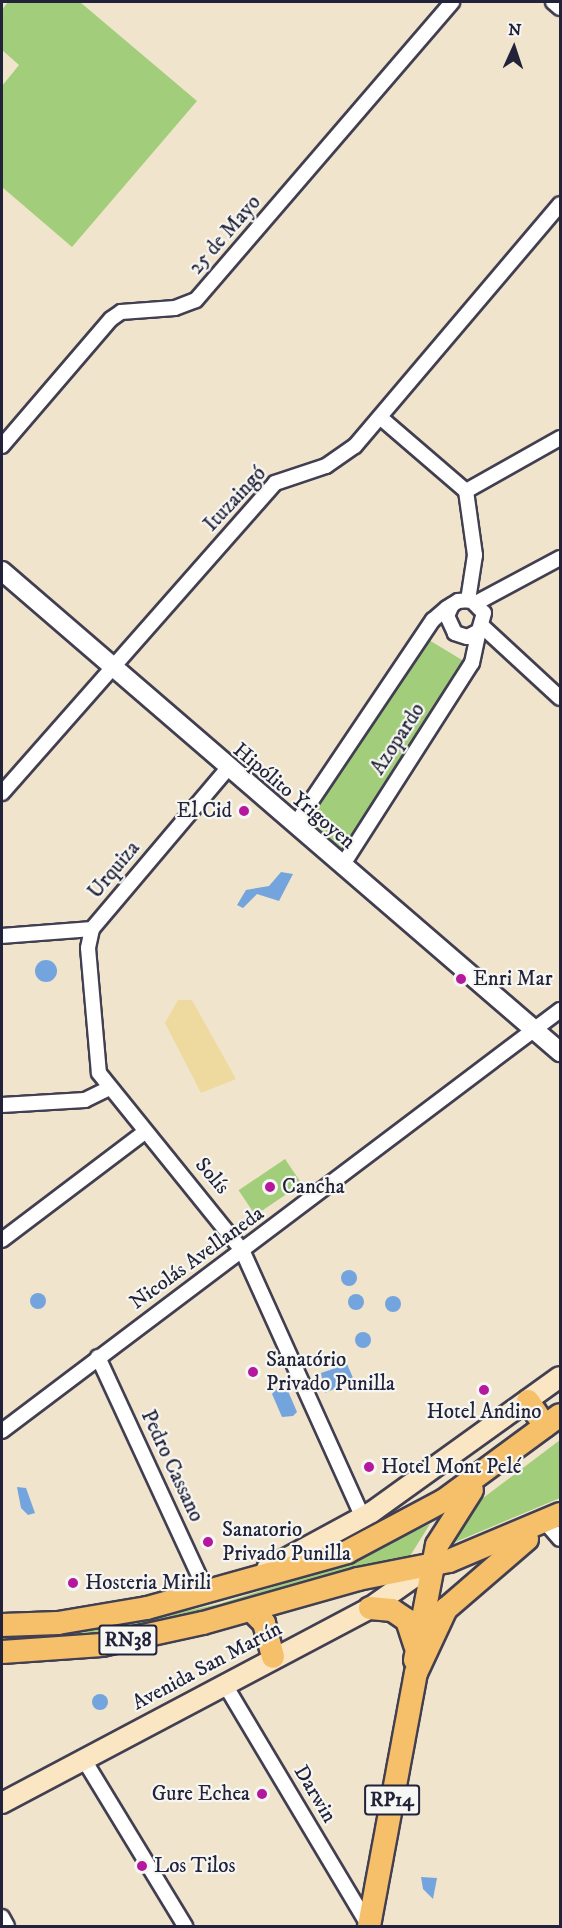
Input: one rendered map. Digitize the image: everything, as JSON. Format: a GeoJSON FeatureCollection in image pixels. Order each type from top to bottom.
{"type":"FeatureCollection","features":[{"type":"Feature","properties":{"kind":"main road"},"geometry":{"type":"LineString","coordinates":[[237,1585],[363,1518],[561,1377]]}},
{"type":"Feature","properties":{"kind":"main road"},"geometry":{"type":"LineString","coordinates":[[528,1401],[553,1421]]}},
{"type":"Feature","properties":{"kind":"main road","name":"RN38"},"geometry":{"type":"LineString","coordinates":[[2,1624],[80,1620],[176,1602],[370,1543],[443,1501],[553,1421]]}},
{"type":"Feature","properties":{"kind":"main road","name":"RP14"},"geometry":{"type":"LineString","coordinates":[[369,1926],[416,1673],[415,1646],[431,1565],[459,1503],[503,1456]]}},
{"type":"Feature","properties":{"kind":"main road","name":"RN38"},"geometry":{"type":"LineString","coordinates":[[2,1652],[102,1645],[252,1611],[431,1565],[556,1525]]}},
{"type":"Feature","properties":{"kind":"main road","name":"RP14"},"geometry":{"type":"LineString","coordinates":[[416,1673],[446,1608],[556,1525]]}},
{"type":"Feature","properties":{"kind":"main road","name":"Avenida San Martín"},"geometry":{"type":"LineString","coordinates":[[2,1803],[273,1657],[370,1608],[431,1565]]}},
{"type":"Feature","properties":{"kind":"main road"},"geometry":{"type":"LineString","coordinates":[[370,1608],[392,1610],[407,1620],[415,1646]]}},
{"type":"Feature","properties":{"kind":"main road"},"geometry":{"type":"LineString","coordinates":[[252,1611],[264,1623],[273,1657]]}},
{"type":"Feature","properties":{"kind":"street","name":"25 de Mayo"},"geometry":{"type":"LineString","coordinates":[[2,446],[111,319],[121,312],[175,308],[196,300],[452,2]]}},
{"type":"Feature","properties":{"kind":"street"},"geometry":{"type":"LineString","coordinates":[[553,2],[561,8]]}},
{"type":"Feature","properties":{"kind":"street","name":"Ituzaingó"},"geometry":{"type":"LineString","coordinates":[[2,793],[275,483],[335,462],[381,418],[561,204]]}},
{"type":"Feature","properties":{"kind":"street"},"geometry":{"type":"LineString","coordinates":[[381,418],[466,491],[475,555],[472,602]]}},
{"type":"Feature","properties":{"kind":"street"},"geometry":{"type":"LineString","coordinates":[[466,491],[561,438]]}},
{"type":"Feature","properties":{"kind":"street"},"geometry":{"type":"LineString","coordinates":[[472,602],[484,613],[481,629],[467,637],[455,633],[447,616],[452,605],[472,602],[561,558]]}},
{"type":"Feature","properties":{"kind":"street","name":"Hipólito Yrigoyen"},"geometry":{"type":"LineString","coordinates":[[2,571],[227,769],[561,1052]]}},
{"type":"Feature","properties":{"kind":"street","name":"Azopardo"},"geometry":{"type":"LineString","coordinates":[[295,825],[433,620],[452,605]]}},
{"type":"Feature","properties":{"kind":"street"},"geometry":{"type":"LineString","coordinates":[[481,629],[561,698]]}},
{"type":"Feature","properties":{"kind":"street","name":"Azopardo"},"geometry":{"type":"LineString","coordinates":[[342,866],[472,663],[481,629]]}},
{"type":"Feature","properties":{"kind":"street","name":"Urquiza"},"geometry":{"type":"LineString","coordinates":[[2,936],[92,929],[227,769]]}},
{"type":"Feature","properties":{"kind":"street","name":"Solís"},"geometry":{"type":"LineString","coordinates":[[92,929],[88,948],[96,1060],[108,1089],[242,1250],[363,1518]]}},
{"type":"Feature","properties":{"kind":"street","name":"Nicolás Avellaneda"},"geometry":{"type":"LineString","coordinates":[[2,1431],[561,1010]]}},
{"type":"Feature","properties":{"kind":"street"},"geometry":{"type":"LineString","coordinates":[[2,1106],[85,1100],[108,1089]]}},
{"type":"Feature","properties":{"kind":"street"},"geometry":{"type":"LineString","coordinates":[[2,1240],[145,1132]]}},
{"type":"Feature","properties":{"kind":"street","name":"Pedro Cassano"},"geometry":{"type":"LineString","coordinates":[[98,1357],[207,1593]]}},
{"type":"Feature","properties":{"kind":"street","name":"Darwin"},"geometry":{"type":"LineString","coordinates":[[224,1683],[369,1926]]}},
{"type":"Feature","properties":{"kind":"street"},"geometry":{"type":"LineString","coordinates":[[83,1758],[185,1926]]}},
{"type":"Feature","properties":{"kind":"street"},"geometry":{"type":"LineString","coordinates":[[2,1917],[7,1926]]}},
{"type":"Feature","properties":{"kind":"green space"},"geometry":{"type":"Polygon","coordinates":[[[8,2],[80,2],[197,101],[72,247],[2,187],[2,86],[19,65],[2,50],[2,10],[8,2]]]}},
{"type":"Feature","properties":{"kind":"green space"},"geometry":{"type":"Polygon","coordinates":[[[429,640],[467,663],[342,866],[295,825],[429,640]]]}},
{"type":"Feature","properties":{"kind":"green space","name":"Cancha"},"geometry":{"type":"Polygon","coordinates":[[[285,1159],[302,1184],[255,1215],[239,1190],[285,1159]]]}},
{"type":"Feature","properties":{"kind":"green space"},"geometry":{"type":"Polygon","coordinates":[[[560,1440],[560,1498],[453,1543],[479,1501],[560,1440]]]}},
{"type":"Feature","properties":{"kind":"green space"},"geometry":{"type":"Polygon","coordinates":[[[430,1524],[410,1556],[222,1610],[109,1635],[2,1643],[2,1637],[101,1629],[219,1604],[348,1563],[430,1524]]]}},
{"type":"Feature","properties":{"kind":"sand"},"geometry":{"type":"Polygon","coordinates":[[[178,1000],[192,1000],[236,1079],[201,1093],[165,1023],[178,1000]]]}},
{"type":"Feature","properties":{"kind":"water"},"geometry":{"type":"Polygon","coordinates":[[[281,872],[293,874],[279,901],[257,894],[243,908],[237,905],[246,890],[269,886],[281,872]]]}},
{"type":"Feature","properties":{"kind":"water"},"geometry":{"type":"Polygon","coordinates":[[[46,960],[54,963],[57,971],[54,979],[46,982],[38,979],[35,971],[38,963],[46,960]]]}},
{"type":"Feature","properties":{"kind":"water"},"geometry":{"type":"Polygon","coordinates":[[[346,1270],[352,1270],[357,1278],[355,1284],[346,1286],[341,1281],[341,1275],[346,1270]]]}},
{"type":"Feature","properties":{"kind":"water"},"geometry":{"type":"Polygon","coordinates":[[[35,1293],[41,1293],[46,1301],[44,1307],[35,1309],[30,1304],[30,1298],[35,1293]]]}},
{"type":"Feature","properties":{"kind":"water"},"geometry":{"type":"Polygon","coordinates":[[[353,1294],[359,1294],[364,1302],[362,1308],[353,1310],[348,1305],[348,1299],[353,1294]]]}},
{"type":"Feature","properties":{"kind":"water"},"geometry":{"type":"Polygon","coordinates":[[[390,1296],[396,1296],[401,1304],[399,1310],[390,1312],[385,1307],[385,1301],[390,1296]]]}},
{"type":"Feature","properties":{"kind":"water"},"geometry":{"type":"Polygon","coordinates":[[[360,1332],[366,1332],[371,1340],[369,1346],[360,1348],[355,1343],[355,1337],[360,1332]]]}},
{"type":"Feature","properties":{"kind":"water"},"geometry":{"type":"Polygon","coordinates":[[[347,1364],[354,1380],[325,1393],[321,1373],[347,1364]]]}},
{"type":"Feature","properties":{"kind":"water"},"geometry":{"type":"Polygon","coordinates":[[[278,1387],[288,1391],[297,1412],[293,1416],[282,1417],[272,1394],[278,1387]]]}},
{"type":"Feature","properties":{"kind":"water"},"geometry":{"type":"Polygon","coordinates":[[[17,1487],[26,1488],[35,1513],[28,1515],[21,1508],[17,1487]]]}},
{"type":"Feature","properties":{"kind":"water"},"geometry":{"type":"Polygon","coordinates":[[[97,1694],[103,1694],[108,1702],[106,1708],[97,1710],[92,1705],[92,1699],[97,1694]]]}},
{"type":"Feature","properties":{"kind":"water"},"geometry":{"type":"Polygon","coordinates":[[[421,1877],[437,1878],[433,1899],[423,1889],[421,1877]]]}},
{"type":"Feature","properties":{"kind":"place","name":"El Cid"},"geometry":{"type":"Point","coordinates":[244,811]}},
{"type":"Feature","properties":{"kind":"place","name":"Enri Mar"},"geometry":{"type":"Point","coordinates":[461,979]}},
{"type":"Feature","properties":{"kind":"place","name":"Cancha"},"geometry":{"type":"Point","coordinates":[270,1187]}},
{"type":"Feature","properties":{"kind":"place","name":"Sanatório Privado Punilla"},"geometry":{"type":"Point","coordinates":[253,1372]}},
{"type":"Feature","properties":{"kind":"place","name":"Hotel Andino"},"geometry":{"type":"Point","coordinates":[484,1390]}},
{"type":"Feature","properties":{"kind":"place","name":"Hotel Mont Pelé"},"geometry":{"type":"Point","coordinates":[369,1467]}},
{"type":"Feature","properties":{"kind":"place","name":"Sanatorio Privado Punilla"},"geometry":{"type":"Point","coordinates":[208,1542]}},
{"type":"Feature","properties":{"kind":"place","name":"Hosteria Mirili"},"geometry":{"type":"Point","coordinates":[73,1583]}},
{"type":"Feature","properties":{"kind":"place","name":"Gure Echea"},"geometry":{"type":"Point","coordinates":[262,1794]}},
{"type":"Feature","properties":{"kind":"place","name":"Los Tilos"},"geometry":{"type":"Point","coordinates":[142,1866]}}]}
